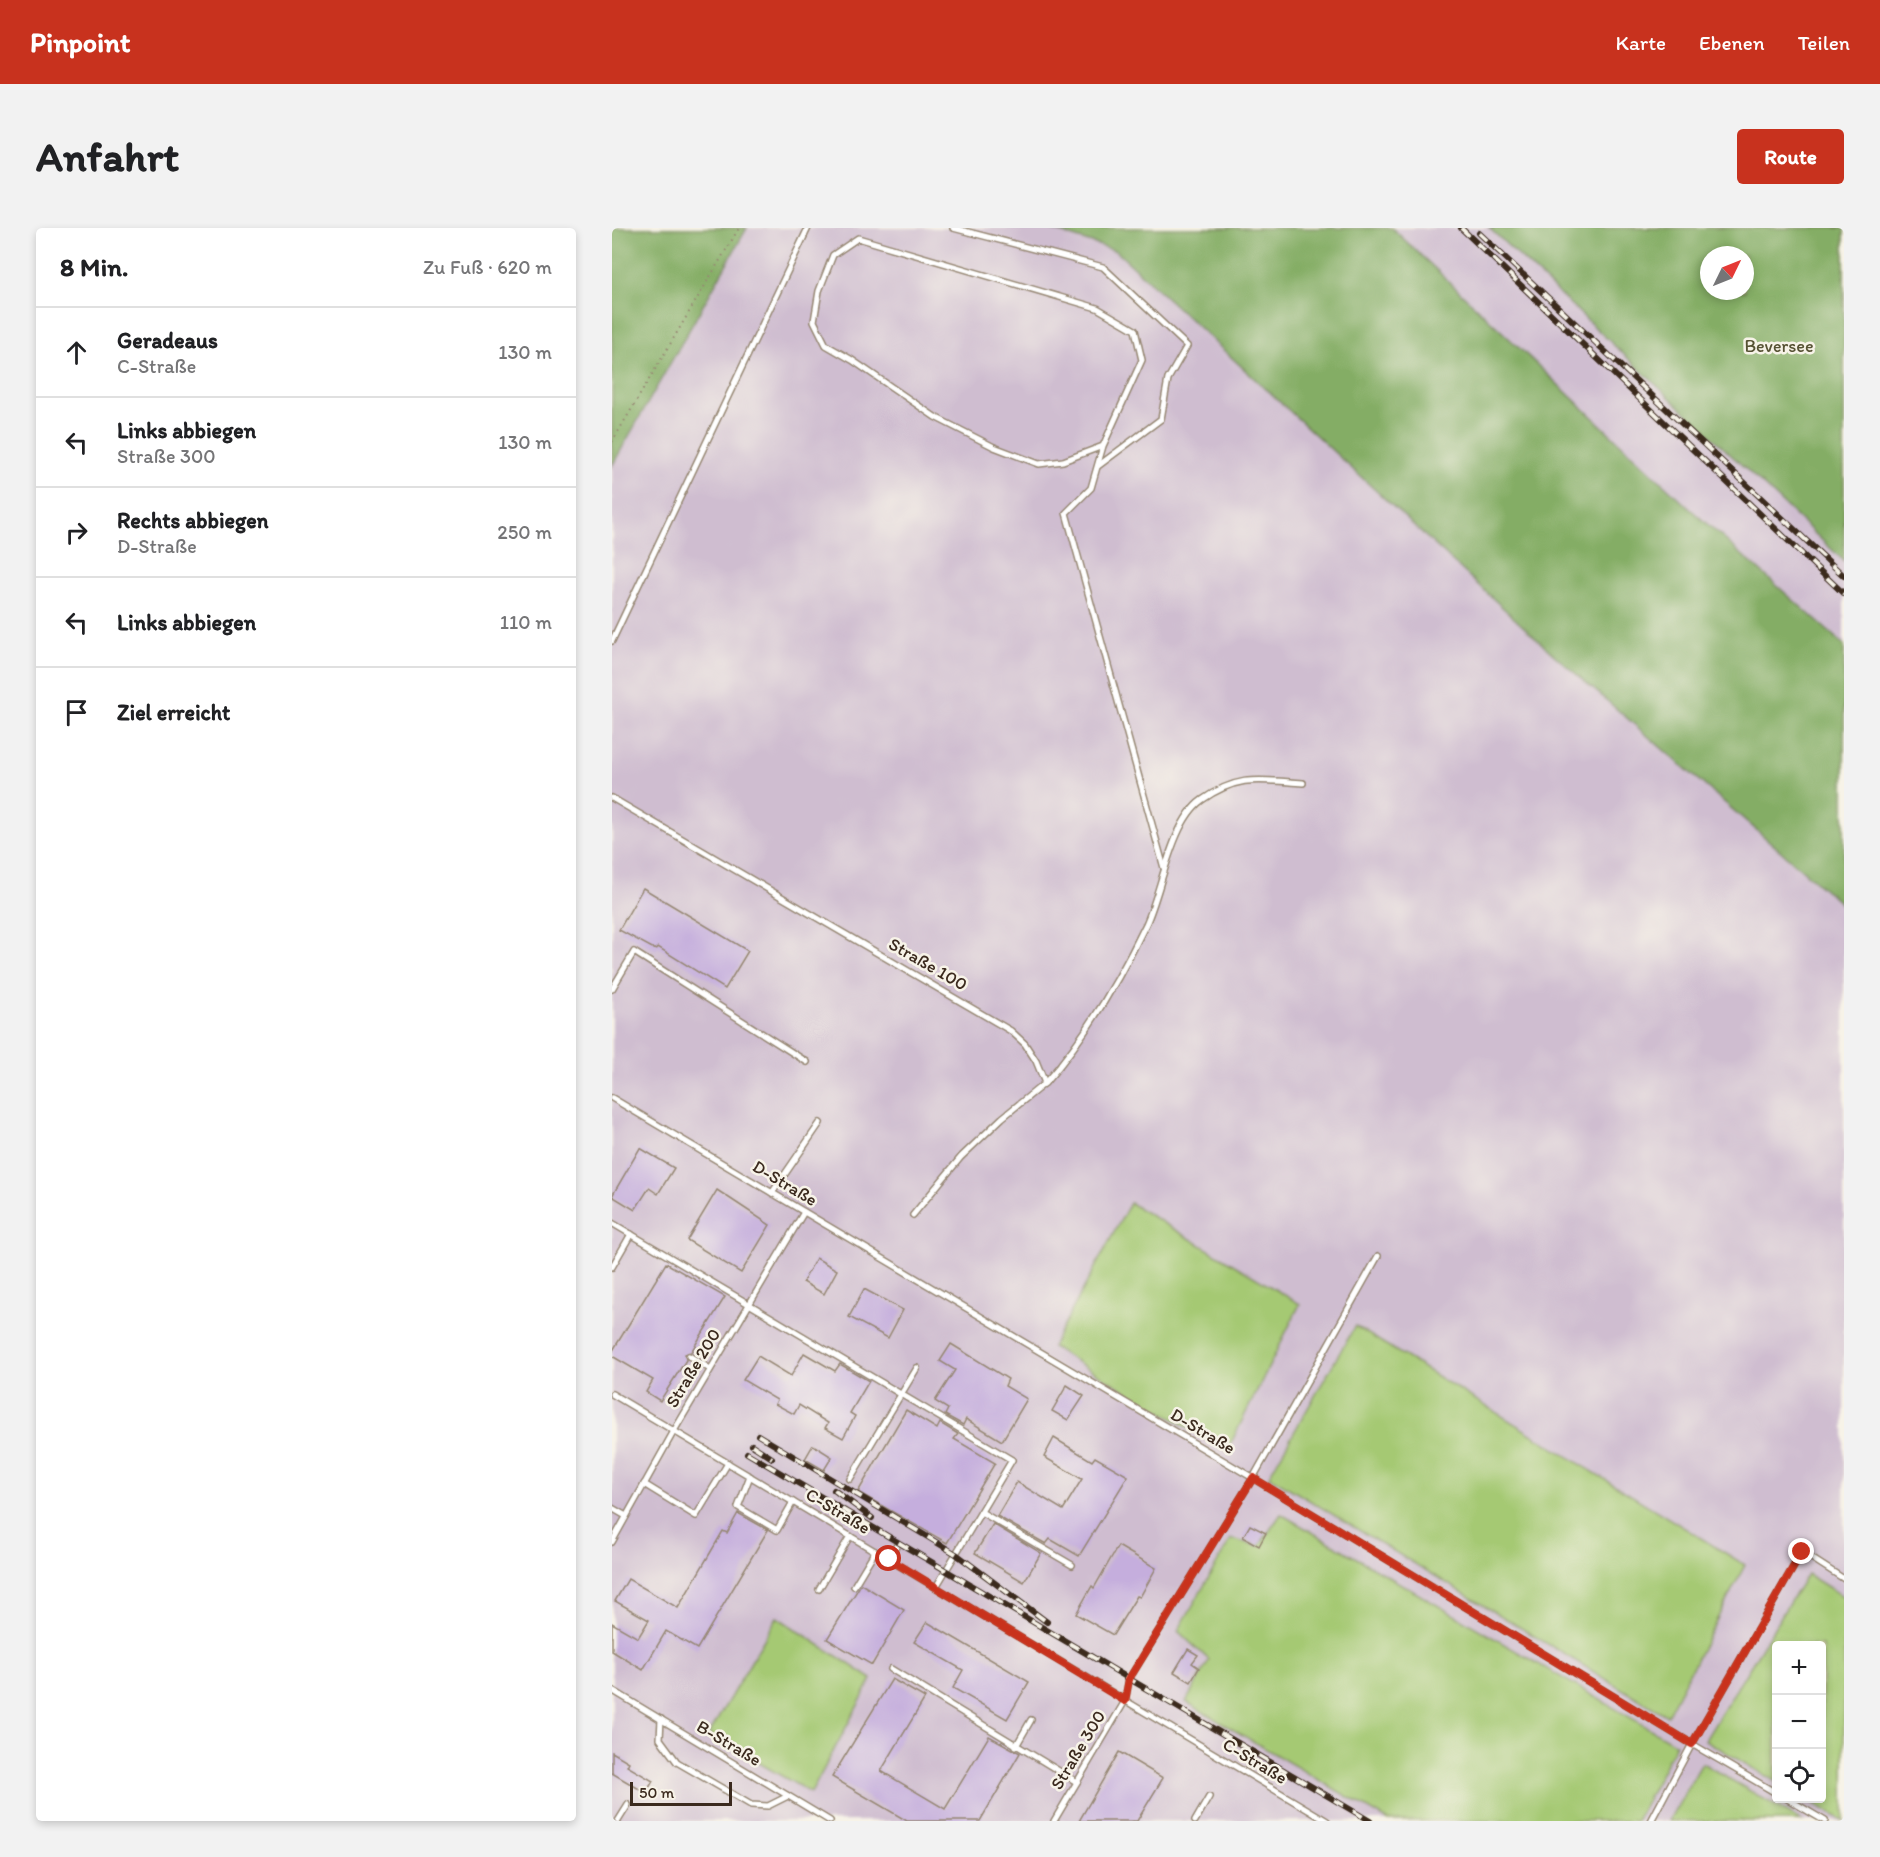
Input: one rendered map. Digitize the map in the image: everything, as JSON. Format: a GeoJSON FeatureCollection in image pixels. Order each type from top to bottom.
{"type":"FeatureCollection","features":[{"type":"Feature","properties":{"kind":"lane"},"geometry":{"type":"LineString","coordinates":[[612,641],[808,228]]}},
{"type":"Feature","properties":{"kind":"lane"},"geometry":{"type":"LineString","coordinates":[[953,228],[1103,267],[1187,346],[1168,379],[1161,419],[1097,466]]}},
{"type":"Feature","properties":{"kind":"lane"},"geometry":{"type":"LineString","coordinates":[[1103,446],[1063,460],[1039,464],[994,447],[934,417],[852,360],[826,345],[814,321],[819,291],[833,255],[858,238],[1097,308],[1135,330],[1142,360],[1103,446],[1091,488],[1066,513],[1164,868]]}},
{"type":"Feature","properties":{"kind":"lane"},"geometry":{"type":"LineString","coordinates":[[913,1215],[962,1157],[1002,1118],[1045,1083],[1070,1054],[1112,988],[1147,922],[1164,868],[1181,827],[1200,802],[1225,786],[1249,779],[1303,783]]}},
{"type":"Feature","properties":{"kind":"lane","name":"Straße 100"},"geometry":{"type":"LineString","coordinates":[[612,798],[1011,1031],[1031,1053],[1045,1083]]}},
{"type":"Feature","properties":{"kind":"lane"},"geometry":{"type":"LineString","coordinates":[[612,989],[634,952],[807,1062]]}},
{"type":"Feature","properties":{"kind":"lane","name":"D-Straße"},"geometry":{"type":"LineString","coordinates":[[612,1098],[1253,1478],[1772,1791]]}},
{"type":"Feature","properties":{"kind":"lane"},"geometry":{"type":"LineString","coordinates":[[772,1193],[820,1123]]}},
{"type":"Feature","properties":{"kind":"lane","name":"Straße 200"},"geometry":{"type":"LineString","coordinates":[[612,1542],[710,1369],[804,1212]]}},
{"type":"Feature","properties":{"kind":"lane"},"geometry":{"type":"LineString","coordinates":[[612,1223],[1012,1460],[936,1587]]}},
{"type":"Feature","properties":{"kind":"lane"},"geometry":{"type":"LineString","coordinates":[[612,1267],[631,1234]]}},
{"type":"Feature","properties":{"kind":"lane","name":"Straße 300"},"geometry":{"type":"LineString","coordinates":[[1054,1821],[1125,1701],[1129,1679],[1253,1478],[1378,1256]]}},
{"type":"Feature","properties":{"kind":"lane"},"geometry":{"type":"LineString","coordinates":[[689,1356],[710,1369]]}},
{"type":"Feature","properties":{"kind":"lane"},"geometry":{"type":"LineString","coordinates":[[850,1479],[917,1368]]}},
{"type":"Feature","properties":{"kind":"lane","name":"C-Straße"},"geometry":{"type":"LineString","coordinates":[[612,1394],[1327,1821]]}},
{"type":"Feature","properties":{"kind":"lane"},"geometry":{"type":"LineString","coordinates":[[644,1484],[696,1516],[728,1463]]}},
{"type":"Feature","properties":{"kind":"lane"},"geometry":{"type":"LineString","coordinates":[[750,1476],[738,1506],[777,1530],[793,1502]]}},
{"type":"Feature","properties":{"kind":"lane"},"geometry":{"type":"LineString","coordinates":[[612,1508],[626,1516]]}},
{"type":"Feature","properties":{"kind":"lane"},"geometry":{"type":"LineString","coordinates":[[981,1512],[1072,1565]]}},
{"type":"Feature","properties":{"kind":"lane"},"geometry":{"type":"LineString","coordinates":[[819,1589],[850,1536]]}},
{"type":"Feature","properties":{"kind":"lane"},"geometry":{"type":"LineString","coordinates":[[889,1559],[897,1545]]}},
{"type":"Feature","properties":{"kind":"lane"},"geometry":{"type":"LineString","coordinates":[[854,1586],[875,1551]]}},
{"type":"Feature","properties":{"kind":"lane"},"geometry":{"type":"LineString","coordinates":[[1651,1821],[1692,1744],[1802,1552],[1844,1579]]}},
{"type":"Feature","properties":{"kind":"lane"},"geometry":{"type":"LineString","coordinates":[[891,1670],[1077,1782]]}},
{"type":"Feature","properties":{"kind":"lane","name":"B-Straße"},"geometry":{"type":"LineString","coordinates":[[612,1690],[830,1821]]}},
{"type":"Feature","properties":{"kind":"lane"},"geometry":{"type":"LineString","coordinates":[[661,1719],[660,1739],[677,1762],[751,1804],[768,1806],[788,1796]]}},
{"type":"Feature","properties":{"kind":"lane"},"geometry":{"type":"LineString","coordinates":[[1016,1746],[1031,1720]]}},
{"type":"Feature","properties":{"kind":"lane"},"geometry":{"type":"LineString","coordinates":[[1196,1820],[1209,1797]]}},
{"type":"Feature","properties":{"kind":"lane"},"geometry":{"type":"LineString","coordinates":[[1794,1803],[1825,1821]]}},
{"type":"Feature","properties":{"kind":"lane"},"geometry":{"type":"LineString","coordinates":[[618,1821],[628,1805]]}},
{"type":"Feature","properties":{"kind":"path"},"geometry":{"type":"LineString","coordinates":[[612,442],[739,228]]}},
{"type":"Feature","properties":{"kind":"shaded area"},"geometry":{"type":"Polygon","coordinates":[[[747,228],[1046,228],[1116,251],[1553,654],[1844,906],[1844,1821],[612,1821],[612,466],[747,228]]]}},
{"type":"Feature","properties":{"kind":"shaded area"},"geometry":{"type":"Polygon","coordinates":[[[1392,228],[1489,228],[1844,561],[1844,645],[1688,507],[1392,228]]]}},
{"type":"Feature","properties":{"kind":"green space"},"geometry":{"type":"Polygon","coordinates":[[[612,228],[747,228],[612,466],[612,228]]]}},
{"type":"Feature","properties":{"kind":"green space"},"geometry":{"type":"Polygon","coordinates":[[[1046,228],[1392,228],[1688,507],[1844,645],[1844,906],[1553,654],[1116,251],[1046,228]]]}},
{"type":"Feature","properties":{"kind":"green space","name":"Beversee"},"geometry":{"type":"Polygon","coordinates":[[[1489,228],[1844,228],[1844,561],[1489,228]]]}},
{"type":"Feature","properties":{"kind":"green space"},"geometry":{"type":"Polygon","coordinates":[[[1130,1203],[1300,1304],[1227,1451],[1052,1347],[1130,1203]]]}},
{"type":"Feature","properties":{"kind":"green space"},"geometry":{"type":"Polygon","coordinates":[[[1355,1326],[1745,1565],[1667,1716],[1269,1476],[1355,1326]]]}},
{"type":"Feature","properties":{"kind":"green space"},"geometry":{"type":"Polygon","coordinates":[[[1281,1514],[1676,1744],[1636,1821],[1389,1821],[1186,1702],[1209,1660],[1178,1631],[1231,1539],[1259,1546],[1281,1514]]]}},
{"type":"Feature","properties":{"kind":"green space"},"geometry":{"type":"Polygon","coordinates":[[[1807,1574],[1844,1597],[1844,1821],[1813,1803],[1826,1803],[1826,1641],[1772,1641],[1772,1780],[1705,1740],[1807,1574]]]}},
{"type":"Feature","properties":{"kind":"green space"},"geometry":{"type":"Polygon","coordinates":[[[777,1617],[872,1679],[811,1793],[709,1734],[777,1617]]]}},
{"type":"Feature","properties":{"kind":"green space"},"geometry":{"type":"Polygon","coordinates":[[[1702,1763],[1802,1821],[1669,1821],[1702,1763]]]}},
{"type":"Feature","properties":{"kind":"building"},"geometry":{"type":"Polygon","coordinates":[[[643,888],[748,951],[725,989],[658,947],[656,950],[619,930],[643,888]]]}},
{"type":"Feature","properties":{"kind":"building"},"geometry":{"type":"Polygon","coordinates":[[[640,1148],[674,1168],[658,1194],[649,1188],[635,1210],[612,1196],[640,1148]]]}},
{"type":"Feature","properties":{"kind":"building"},"geometry":{"type":"Polygon","coordinates":[[[717,1190],[770,1225],[741,1273],[687,1240],[717,1190]]]}},
{"type":"Feature","properties":{"kind":"building"},"geometry":{"type":"Polygon","coordinates":[[[816,1258],[837,1270],[824,1294],[803,1282],[816,1258]]]}},
{"type":"Feature","properties":{"kind":"building"},"geometry":{"type":"Polygon","coordinates":[[[666,1263],[725,1297],[691,1352],[685,1354],[686,1360],[660,1401],[646,1392],[653,1380],[612,1356],[612,1352],[666,1263]]]}},
{"type":"Feature","properties":{"kind":"building"},"geometry":{"type":"Polygon","coordinates":[[[864,1289],[903,1310],[888,1338],[849,1317],[864,1289]]]}},
{"type":"Feature","properties":{"kind":"building"},"geometry":{"type":"Polygon","coordinates":[[[951,1344],[1008,1379],[1005,1386],[1027,1399],[1002,1441],[966,1419],[963,1425],[945,1415],[948,1409],[935,1401],[955,1370],[940,1361],[951,1344]]]}},
{"type":"Feature","properties":{"kind":"building"},"geometry":{"type":"Polygon","coordinates":[[[804,1353],[835,1371],[840,1364],[869,1381],[850,1413],[855,1416],[843,1438],[825,1428],[828,1423],[799,1405],[794,1414],[775,1404],[777,1400],[743,1380],[758,1356],[791,1376],[804,1353]]]}},
{"type":"Feature","properties":{"kind":"building"},"geometry":{"type":"Polygon","coordinates":[[[1067,1385],[1084,1396],[1068,1420],[1052,1411],[1067,1385]]]}},
{"type":"Feature","properties":{"kind":"building"},"geometry":{"type":"Polygon","coordinates":[[[906,1410],[937,1429],[940,1423],[958,1434],[954,1439],[995,1463],[947,1543],[858,1492],[906,1410]]]}},
{"type":"Feature","properties":{"kind":"building"},"geometry":{"type":"Polygon","coordinates":[[[1054,1438],[1092,1461],[1095,1457],[1128,1476],[1079,1556],[1050,1539],[1046,1544],[997,1516],[1017,1482],[1063,1510],[1082,1479],[1044,1457],[1054,1438]]]}},
{"type":"Feature","properties":{"kind":"building"},"geometry":{"type":"Polygon","coordinates":[[[813,1445],[832,1457],[824,1470],[805,1459],[813,1445]]]}},
{"type":"Feature","properties":{"kind":"building"},"geometry":{"type":"Polygon","coordinates":[[[738,1513],[768,1530],[697,1649],[666,1631],[643,1670],[612,1651],[612,1623],[638,1638],[649,1620],[615,1601],[628,1579],[678,1608],[723,1531],[727,1533],[738,1513]]]}},
{"type":"Feature","properties":{"kind":"building"},"geometry":{"type":"Polygon","coordinates":[[[993,1524],[1041,1553],[1024,1582],[975,1553],[993,1524]]]}},
{"type":"Feature","properties":{"kind":"building"},"geometry":{"type":"Polygon","coordinates":[[[1250,1525],[1266,1533],[1259,1546],[1243,1537],[1250,1525]]]}},
{"type":"Feature","properties":{"kind":"building"},"geometry":{"type":"Polygon","coordinates":[[[1118,1546],[1156,1568],[1140,1597],[1137,1596],[1113,1635],[1076,1614],[1118,1546]]]}},
{"type":"Feature","properties":{"kind":"building"},"geometry":{"type":"Polygon","coordinates":[[[861,1584],[904,1610],[872,1665],[827,1639],[861,1584]]]}},
{"type":"Feature","properties":{"kind":"building"},"geometry":{"type":"Polygon","coordinates":[[[927,1622],[1029,1682],[1007,1719],[953,1688],[963,1670],[914,1642],[927,1622]]]}},
{"type":"Feature","properties":{"kind":"building"},"geometry":{"type":"Polygon","coordinates":[[[1188,1649],[1198,1655],[1192,1663],[1199,1668],[1191,1682],[1174,1672],[1188,1649]]]}},
{"type":"Feature","properties":{"kind":"building"},"geometry":{"type":"Polygon","coordinates":[[[892,1679],[925,1698],[881,1771],[945,1809],[989,1736],[1020,1753],[980,1821],[907,1821],[832,1777],[892,1679]]]}},
{"type":"Feature","properties":{"kind":"building"},"geometry":{"type":"Polygon","coordinates":[[[612,1752],[629,1762],[627,1766],[653,1781],[646,1793],[612,1773],[612,1752]]]}},
{"type":"Feature","properties":{"kind":"building"},"geometry":{"type":"Polygon","coordinates":[[[1119,1752],[1163,1778],[1137,1821],[1079,1821],[1119,1752]]]}},
{"type":"Feature","properties":{"kind":"railway"},"geometry":{"type":"LineString","coordinates":[[1461,228],[1844,594]]}},
{"type":"Feature","properties":{"kind":"railway"},"geometry":{"type":"LineString","coordinates":[[1479,233],[1844,576]]}},
{"type":"Feature","properties":{"kind":"railway"},"geometry":{"type":"LineString","coordinates":[[758,1435],[956,1554],[1047,1622]]}},
{"type":"Feature","properties":{"kind":"railway"},"geometry":{"type":"LineString","coordinates":[[752,1445],[772,1458]]}},
{"type":"Feature","properties":{"kind":"railway"},"geometry":{"type":"LineString","coordinates":[[747,1453],[1370,1821]]}},
{"type":"Feature","properties":{"kind":"railway"},"geometry":{"type":"LineString","coordinates":[[834,1490],[872,1518]]}},
{"type":"Feature","properties":{"kind":"route"},"geometry":{"type":"LineString","coordinates":[[889,1559],[1125,1701],[1129,1679],[1253,1478],[1692,1744],[1802,1552]]}}]}
